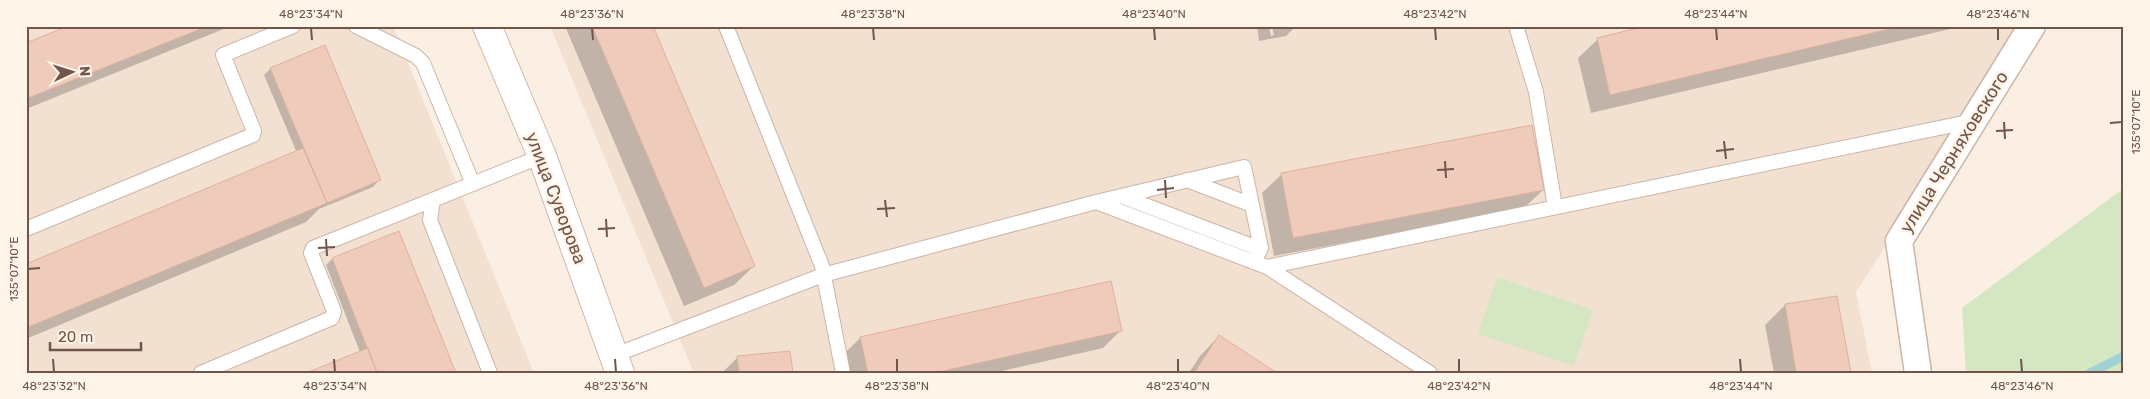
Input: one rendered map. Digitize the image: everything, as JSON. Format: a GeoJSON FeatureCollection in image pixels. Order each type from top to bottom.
{"type":"FeatureCollection","features":[{"type":"Feature","properties":{"kind":"main road","name":"улица Суворова"},"geometry":{"type":"LineString","coordinates":[[487,26],[542,156],[617,364]]}},
{"type":"Feature","properties":{"kind":"street","name":"улица Черняховского"},"geometry":{"type":"LineString","coordinates":[[1918,373],[1899,241],[2032,26]]}},
{"type":"Feature","properties":{"kind":"lane"},"geometry":{"type":"LineString","coordinates":[[26,229],[253,135],[254,131],[223,55],[293,26]]}},
{"type":"Feature","properties":{"kind":"lane"},"geometry":{"type":"LineString","coordinates":[[356,26],[416,56],[423,63],[473,184]]}},
{"type":"Feature","properties":{"kind":"lane"},"geometry":{"type":"LineString","coordinates":[[726,26],[822,266],[843,373]]}},
{"type":"Feature","properties":{"kind":"lane"},"geometry":{"type":"LineString","coordinates":[[1516,26],[1536,92],[1555,207]]}},
{"type":"Feature","properties":{"kind":"lane"},"geometry":{"type":"LineString","coordinates":[[1260,264],[1555,207],[1973,121]]}},
{"type":"Feature","properties":{"kind":"lane"},"geometry":{"type":"LineString","coordinates":[[201,373],[332,318],[334,311],[312,253],[313,248],[542,156]]}},
{"type":"Feature","properties":{"kind":"lane"},"geometry":{"type":"LineString","coordinates":[[617,364],[823,276],[1096,202],[1244,166],[1260,249],[1260,264]]}},
{"type":"Feature","properties":{"kind":"lane"},"geometry":{"type":"LineString","coordinates":[[1187,180],[1252,205]]}},
{"type":"Feature","properties":{"kind":"lane"},"geometry":{"type":"LineString","coordinates":[[1122,196],[1260,249]]}},
{"type":"Feature","properties":{"kind":"lane"},"geometry":{"type":"LineString","coordinates":[[433,200],[430,220],[490,373]]}},
{"type":"Feature","properties":{"kind":"lane"},"geometry":{"type":"LineString","coordinates":[[1096,202],[1260,264],[1430,373]]}},
{"type":"Feature","properties":{"kind":"shaded area"},"geometry":{"type":"Polygon","coordinates":[[[26,26],[393,26],[534,373],[26,373],[26,26]]]}},
{"type":"Feature","properties":{"kind":"shaded area"},"geometry":{"type":"Polygon","coordinates":[[[550,26],[2027,26],[1856,292],[1872,373],[694,373],[550,26]]]}},
{"type":"Feature","properties":{"kind":"green space"},"geometry":{"type":"Polygon","coordinates":[[[2124,188],[2124,373],[1966,373],[1962,308],[2124,188]]]}},
{"type":"Feature","properties":{"kind":"green space"},"geometry":{"type":"Polygon","coordinates":[[[1497,277],[1593,310],[1574,366],[1478,334],[1497,277]]]}},
{"type":"Feature","properties":{"kind":"building"},"geometry":{"type":"Polygon","coordinates":[[[68,26],[208,26],[26,99],[26,43],[68,26]]]}},
{"type":"Feature","properties":{"kind":"building"},"geometry":{"type":"Polygon","coordinates":[[[592,26],[653,26],[755,266],[704,288],[592,26]]]}},
{"type":"Feature","properties":{"kind":"building"},"geometry":{"type":"Polygon","coordinates":[[[1646,26],[1902,26],[1610,95],[1597,38],[1646,26]]]}},
{"type":"Feature","properties":{"kind":"building"},"geometry":{"type":"Polygon","coordinates":[[[325,45],[381,180],[327,203],[270,68],[325,45]]]}},
{"type":"Feature","properties":{"kind":"building"},"geometry":{"type":"Polygon","coordinates":[[[1532,125],[1544,190],[1293,238],[1281,173],[1532,125]]]}},
{"type":"Feature","properties":{"kind":"building"},"geometry":{"type":"Polygon","coordinates":[[[303,148],[327,203],[26,328],[26,264],[303,148]]]}},
{"type":"Feature","properties":{"kind":"building"},"geometry":{"type":"Polygon","coordinates":[[[399,231],[456,373],[377,373],[332,258],[399,231]]]}},
{"type":"Feature","properties":{"kind":"building"},"geometry":{"type":"Polygon","coordinates":[[[1111,281],[1122,331],[934,373],[868,373],[860,337],[1111,281]]]}},
{"type":"Feature","properties":{"kind":"building"},"geometry":{"type":"Polygon","coordinates":[[[1837,296],[1851,373],[1796,373],[1785,304],[1837,296]]]}},
{"type":"Feature","properties":{"kind":"building"},"geometry":{"type":"Polygon","coordinates":[[[1219,335],[1277,373],[1194,373],[1219,335]]]}},
{"type":"Feature","properties":{"kind":"building"},"geometry":{"type":"Polygon","coordinates":[[[368,348],[377,373],[306,373],[368,348]]]}},
{"type":"Feature","properties":{"kind":"building"},"geometry":{"type":"Polygon","coordinates":[[[790,351],[793,373],[739,373],[737,356],[790,351]]]}},
{"type":"Feature","properties":{"kind":"waterway"},"geometry":{"type":"LineString","coordinates":[[2090,373],[2124,356]]}}]}
